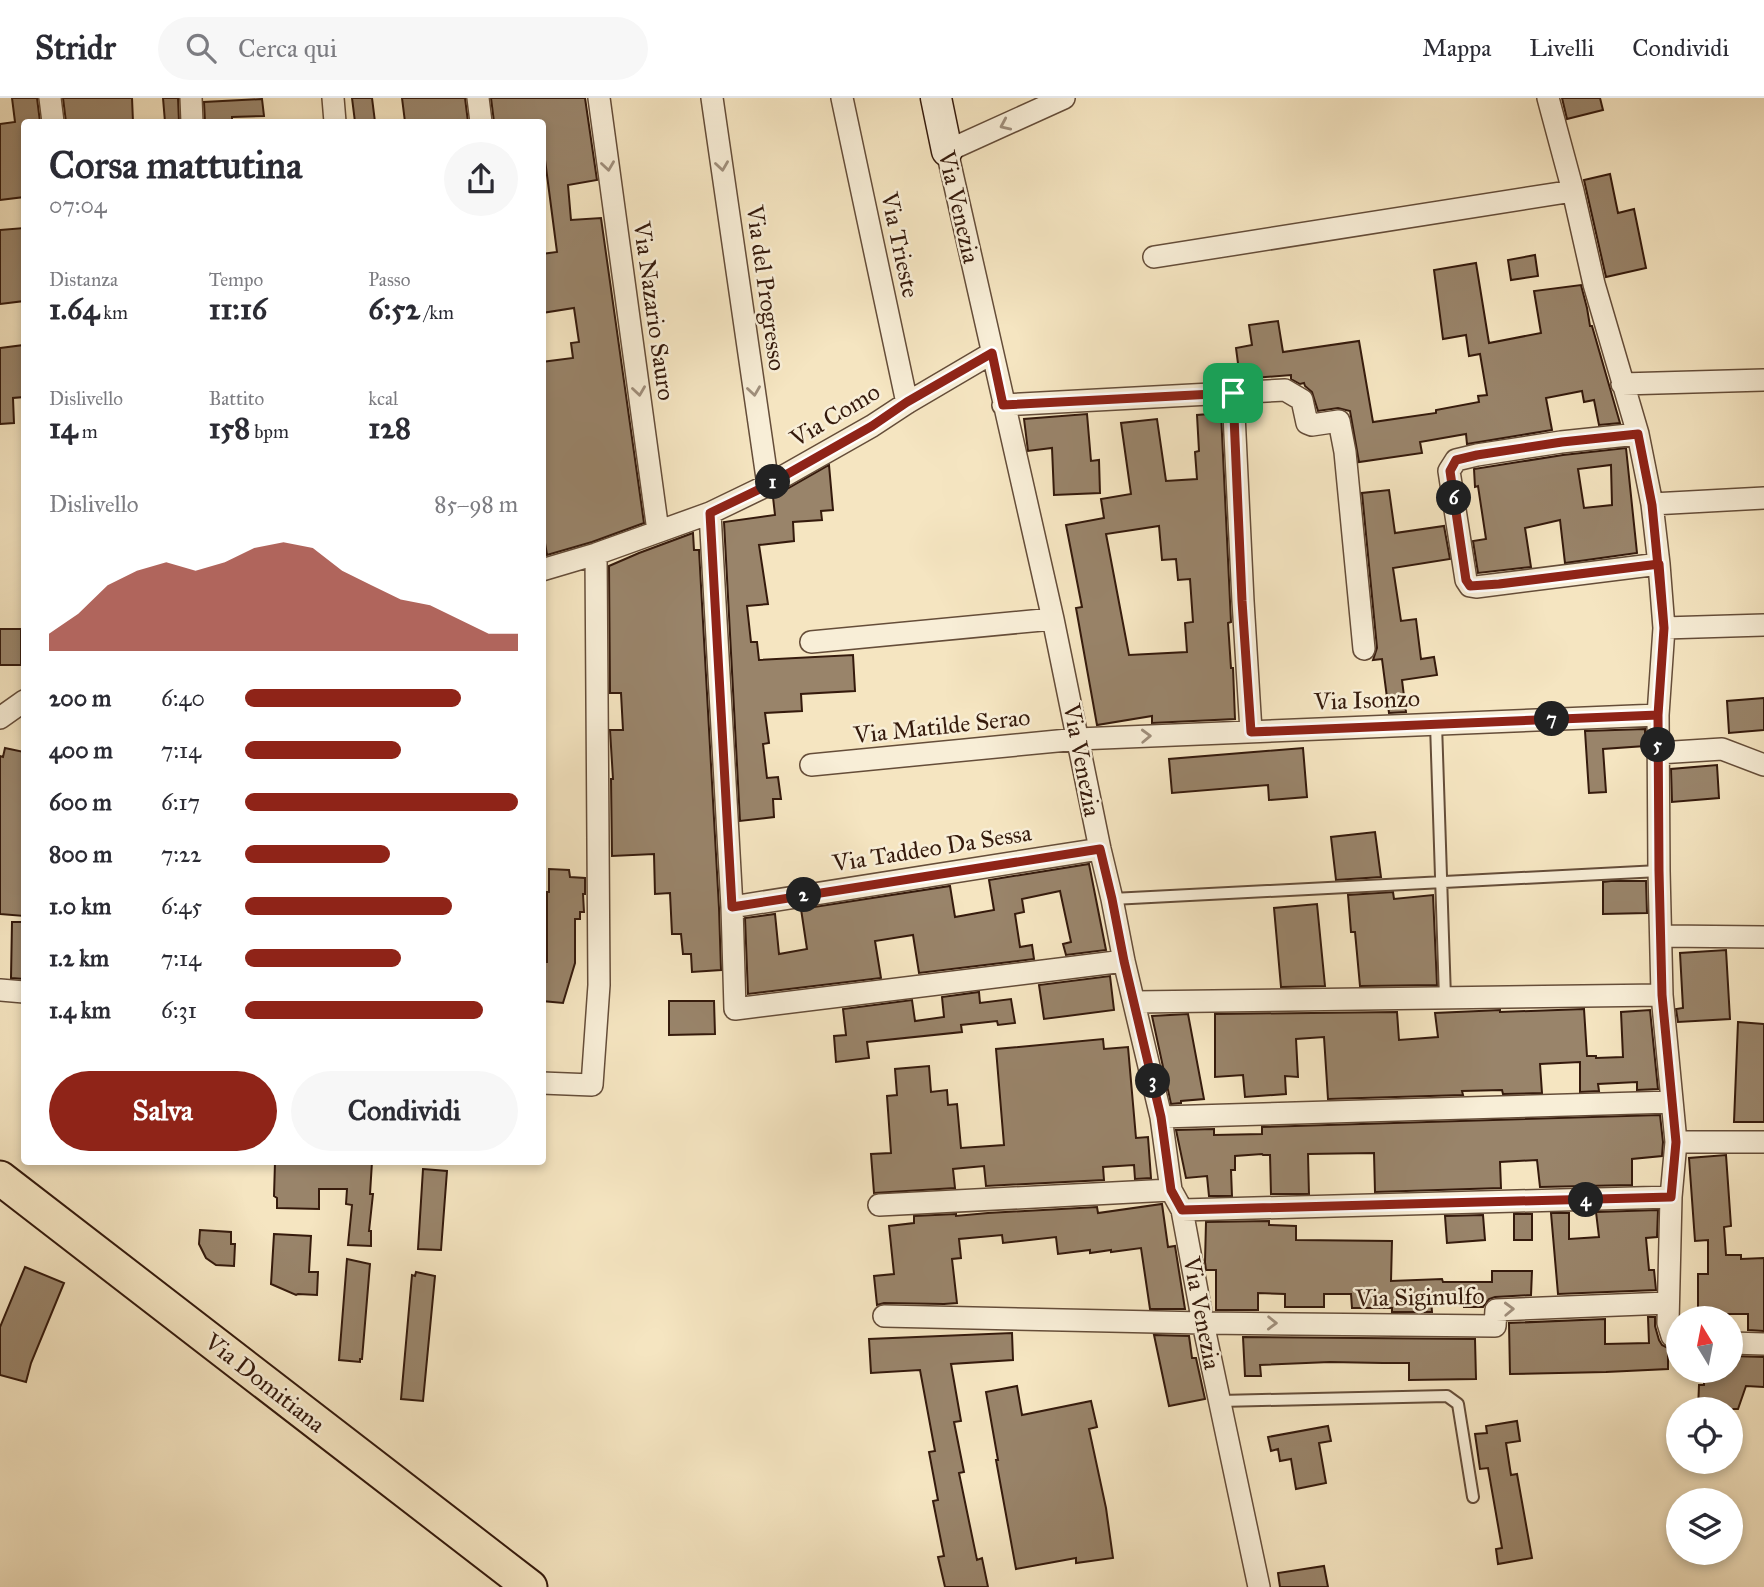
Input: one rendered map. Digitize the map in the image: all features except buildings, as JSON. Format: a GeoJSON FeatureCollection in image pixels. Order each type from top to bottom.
{"type":"FeatureCollection","features":[{"type":"Feature","properties":{"kind":"main road","name":"Via Domitiana"},"geometry":{"type":"LineString","coordinates":[[0,1178],[530,1587]]}},
{"type":"Feature","properties":{"kind":"street"},"geometry":{"type":"LineString","coordinates":[[50,98],[53,119]]}},
{"type":"Feature","properties":{"kind":"street"},"geometry":{"type":"LineString","coordinates":[[191,98],[192,119]]}},
{"type":"Feature","properties":{"kind":"street"},"geometry":{"type":"LineString","coordinates":[[333,98],[335,119]]}},
{"type":"Feature","properties":{"kind":"street"},"geometry":{"type":"LineString","coordinates":[[478,98],[481,119]]}},
{"type":"Feature","properties":{"kind":"street","name":"Via Nazario Sauro"},"geometry":{"type":"LineString","coordinates":[[599,98],[658,531]]}},
{"type":"Feature","properties":{"kind":"street","name":"Via del Progresso"},"geometry":{"type":"LineString","coordinates":[[712,98],[768,485]]}},
{"type":"Feature","properties":{"kind":"street","name":"Via Trieste"},"geometry":{"type":"LineString","coordinates":[[842,98],[907,402]]}},
{"type":"Feature","properties":{"kind":"street","name":"Via Venezia"},"geometry":{"type":"LineString","coordinates":[[936,98],[1078,738],[1124,961],[1161,1117],[1171,1190],[1182,1210],[1259,1587]]}},
{"type":"Feature","properties":{"kind":"street"},"geometry":{"type":"LineString","coordinates":[[947,151],[1064,98]]}},
{"type":"Feature","properties":{"kind":"street"},"geometry":{"type":"LineString","coordinates":[[1548,98],[1594,284],[1638,434],[1652,505],[1659,564],[1664,628],[1658,715],[1662,995],[1676,1142],[1671,1197],[1668,1303]]}},
{"type":"Feature","properties":{"kind":"street"},"geometry":{"type":"LineString","coordinates":[[1154,257],[1573,191]]}},
{"type":"Feature","properties":{"kind":"street","name":"Via Como"},"geometry":{"type":"LineString","coordinates":[[546,569],[710,513],[768,485],[992,353]]}},
{"type":"Feature","properties":{"kind":"street"},"geometry":{"type":"LineString","coordinates":[[1622,383],[1764,380]]}},
{"type":"Feature","properties":{"kind":"street"},"geometry":{"type":"LineString","coordinates":[[1003,405],[1285,390],[1302,400],[1307,423],[1312,425],[1339,421],[1345,452],[1364,649]]}},
{"type":"Feature","properties":{"kind":"street"},"geometry":{"type":"LineString","coordinates":[[1233,393],[1251,732]]}},
{"type":"Feature","properties":{"kind":"street"},"geometry":{"type":"LineString","coordinates":[[1638,434],[1549,444],[1456,460],[1450,471],[1466,580],[1470,586],[1476,587],[1659,564]]}},
{"type":"Feature","properties":{"kind":"street"},"geometry":{"type":"LineString","coordinates":[[1652,505],[1764,498]]}},
{"type":"Feature","properties":{"kind":"street"},"geometry":{"type":"LineString","coordinates":[[710,513],[732,907],[735,1009],[1124,961]]}},
{"type":"Feature","properties":{"kind":"street"},"geometry":{"type":"LineString","coordinates":[[546,1083],[592,1085],[599,985],[596,554]]}},
{"type":"Feature","properties":{"kind":"street"},"geometry":{"type":"LineString","coordinates":[[811,642],[1052,619]]}},
{"type":"Feature","properties":{"kind":"street"},"geometry":{"type":"LineString","coordinates":[[1664,628],[1764,625]]}},
{"type":"Feature","properties":{"kind":"street"},"geometry":{"type":"LineString","coordinates":[[0,718],[21,703]]}},
{"type":"Feature","properties":{"kind":"street","name":"Via Isonzo"},"geometry":{"type":"LineString","coordinates":[[1078,738],[1658,715]]}},
{"type":"Feature","properties":{"kind":"street","name":"Via Matilde Serao"},"geometry":{"type":"LineString","coordinates":[[811,765],[1078,738]]}},
{"type":"Feature","properties":{"kind":"street"},"geometry":{"type":"LineString","coordinates":[[1658,753],[1722,750],[1764,765]]}},
{"type":"Feature","properties":{"kind":"street","name":"Via Taddeo Da Sessa"},"geometry":{"type":"LineString","coordinates":[[732,907],[1100,849]]}},
{"type":"Feature","properties":{"kind":"street"},"geometry":{"type":"LineString","coordinates":[[1662,936],[1764,937]]}},
{"type":"Feature","properties":{"kind":"street"},"geometry":{"type":"LineString","coordinates":[[0,990],[21,992]]}},
{"type":"Feature","properties":{"kind":"street"},"geometry":{"type":"LineString","coordinates":[[1135,1002],[1662,995]]}},
{"type":"Feature","properties":{"kind":"street"},"geometry":{"type":"LineString","coordinates":[[1161,1117],[1672,1102]]}},
{"type":"Feature","properties":{"kind":"street"},"geometry":{"type":"LineString","coordinates":[[1676,1142],[1764,1142]]}},
{"type":"Feature","properties":{"kind":"street"},"geometry":{"type":"LineString","coordinates":[[879,1205],[1171,1190]]}},
{"type":"Feature","properties":{"kind":"street"},"geometry":{"type":"LineString","coordinates":[[1182,1210],[1671,1197]]}},
{"type":"Feature","properties":{"kind":"street","name":"Via Siginulfo"},"geometry":{"type":"LineString","coordinates":[[1203,1323],[1495,1326],[1496,1310],[1668,1303]]}},
{"type":"Feature","properties":{"kind":"street"},"geometry":{"type":"LineString","coordinates":[[884,1316],[1203,1323]]}},
{"type":"Feature","properties":{"kind":"street"},"geometry":{"type":"LineString","coordinates":[[1743,1343],[1764,1344]]}},
{"type":"Feature","properties":{"kind":"lane"},"geometry":{"type":"LineString","coordinates":[[1436,724],[1445,998]]}},
{"type":"Feature","properties":{"kind":"lane"},"geometry":{"type":"LineString","coordinates":[[1112,899],[1659,871]]}},
{"type":"Feature","properties":{"kind":"lane"},"geometry":{"type":"LineString","coordinates":[[1220,1401],[1447,1396],[1458,1404],[1473,1497]]}},
{"type":"Feature","properties":{"kind":"route"},"geometry":{"type":"LineString","coordinates":[[1233,393],[1003,405],[992,353],[907,402],[872,426],[768,485],[710,513],[732,907],[1100,849],[1161,1117],[1171,1190],[1182,1210],[1671,1197],[1676,1142],[1662,995],[1659,871],[1658,715],[1664,628],[1659,564],[1652,505],[1638,434],[1477,455],[1456,460],[1450,471],[1466,580],[1470,586],[1659,564],[1664,628],[1658,715],[1251,732],[1233,393]]}}]}
